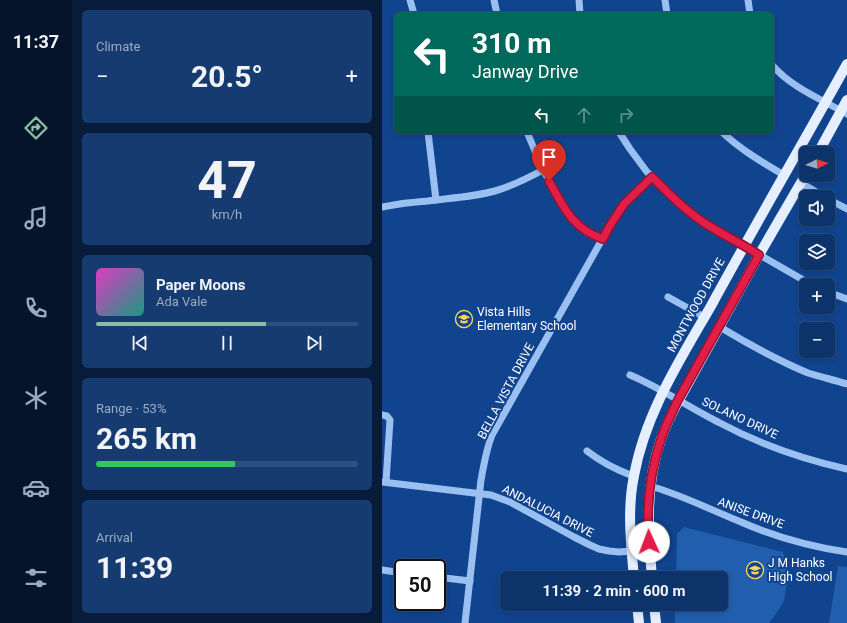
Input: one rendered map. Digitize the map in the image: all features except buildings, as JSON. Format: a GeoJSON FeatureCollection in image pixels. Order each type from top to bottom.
{"type":"FeatureCollection","features":[{"type":"Feature","properties":{"kind":"main road","name":"MONTWOOD DRIVE"},"geometry":{"type":"LineString","coordinates":[[633,571],[630,529],[631,496],[633,476],[647,427],[663,391],[847,64]]}},
{"type":"Feature","properties":{"kind":"main road"},"geometry":{"type":"LineString","coordinates":[[823,146],[844,113],[847,100]]}},
{"type":"Feature","properties":{"kind":"main road"},"geometry":{"type":"LineString","coordinates":[[651,571],[648,534],[650,486],[656,455],[661,439],[678,400],[801,182]]}},
{"type":"Feature","properties":{"kind":"main road"},"geometry":{"type":"LineString","coordinates":[[638,611],[639,623]]}},
{"type":"Feature","properties":{"kind":"main road"},"geometry":{"type":"LineString","coordinates":[[655,611],[656,623]]}},
{"type":"Feature","properties":{"kind":"street"},"geometry":{"type":"LineString","coordinates":[[410,0],[413,12]]}},
{"type":"Feature","properties":{"kind":"street"},"geometry":{"type":"LineString","coordinates":[[494,0],[497,12]]}},
{"type":"Feature","properties":{"kind":"street"},"geometry":{"type":"LineString","coordinates":[[579,0],[580,12]]}},
{"type":"Feature","properties":{"kind":"street"},"geometry":{"type":"LineString","coordinates":[[665,0],[667,12]]}},
{"type":"Feature","properties":{"kind":"street"},"geometry":{"type":"LineString","coordinates":[[748,0],[750,12]]}},
{"type":"Feature","properties":{"kind":"street"},"geometry":{"type":"LineString","coordinates":[[774,67],[784,77],[797,86],[844,113]]}},
{"type":"Feature","properties":{"kind":"street"},"geometry":{"type":"LineString","coordinates":[[428,134],[436,200]]}},
{"type":"Feature","properties":{"kind":"street"},"geometry":{"type":"LineString","coordinates":[[528,134],[543,170],[568,213],[574,221],[588,233],[603,239]]}},
{"type":"Feature","properties":{"kind":"street"},"geometry":{"type":"LineString","coordinates":[[620,134],[639,162],[652,177],[685,208],[704,223],[800,278]]}},
{"type":"Feature","properties":{"kind":"street"},"geometry":{"type":"LineString","coordinates":[[724,134],[753,157],[784,175]]}},
{"type":"Feature","properties":{"kind":"street"},"geometry":{"type":"LineString","coordinates":[[382,206],[478,195],[512,185],[543,170]]}},
{"type":"Feature","properties":{"kind":"street","name":"BELLA VISTA DRIVE"},"geometry":{"type":"LineString","coordinates":[[465,623],[484,460],[492,435],[609,227],[624,204],[652,177]]}},
{"type":"Feature","properties":{"kind":"street"},"geometry":{"type":"LineString","coordinates":[[807,182],[816,190]]}},
{"type":"Feature","properties":{"kind":"street"},"geometry":{"type":"LineString","coordinates":[[835,203],[847,209]]}},
{"type":"Feature","properties":{"kind":"street"},"geometry":{"type":"LineString","coordinates":[[835,295],[847,299]]}},
{"type":"Feature","properties":{"kind":"street"},"geometry":{"type":"LineString","coordinates":[[668,297],[704,317]]}},
{"type":"Feature","properties":{"kind":"street"},"geometry":{"type":"LineString","coordinates":[[720,327],[760,351],[809,373],[847,384]]}},
{"type":"Feature","properties":{"kind":"street","name":"SOLANO DRIVE"},"geometry":{"type":"LineString","coordinates":[[630,375],[663,391],[718,422],[763,443],[801,457],[847,468]]}},
{"type":"Feature","properties":{"kind":"street"},"geometry":{"type":"LineString","coordinates":[[382,415],[387,416],[390,420],[384,482]]}},
{"type":"Feature","properties":{"kind":"street"},"geometry":{"type":"LineString","coordinates":[[587,451],[611,467],[633,476]]}},
{"type":"Feature","properties":{"kind":"street","name":"ANDALUCIA DRIVE"},"geometry":{"type":"LineString","coordinates":[[384,482],[491,495],[510,502],[599,549],[619,552],[631,551]]}},
{"type":"Feature","properties":{"kind":"street","name":"ANISE DRIVE"},"geometry":{"type":"LineString","coordinates":[[650,486],[673,493],[759,529],[818,546],[847,552]]}},
{"type":"Feature","properties":{"kind":"street"},"geometry":{"type":"LineString","coordinates":[[382,570],[394,572]]}},
{"type":"Feature","properties":{"kind":"street"},"geometry":{"type":"LineString","coordinates":[[446,578],[470,580]]}},
{"type":"Feature","properties":{"kind":"shaded area"},"geometry":{"type":"Polygon","coordinates":[[[684,527],[783,552],[787,571],[784,601],[769,623],[675,623],[675,611],[728,611],[728,571],[676,571],[677,534],[684,527]]]}},
{"type":"Feature","properties":{"kind":"shaded area"},"geometry":{"type":"Polygon","coordinates":[[[838,566],[847,567],[847,623],[829,623],[838,566]]]}},
{"type":"Feature","properties":{"kind":"place","name":"Vista Hills Elementary School"},"geometry":{"type":"Point","coordinates":[464,319]}},
{"type":"Feature","properties":{"kind":"place","name":"J M Hanks High School"},"geometry":{"type":"Point","coordinates":[755,570]}},
{"type":"Feature","properties":{"kind":"route"},"geometry":{"type":"LineString","coordinates":[[549,181],[574,221],[588,233],[603,239],[624,204],[652,177],[685,208],[704,223],[759,255],[678,400],[661,439],[651,479],[648,534],[649,542]]}}]}
